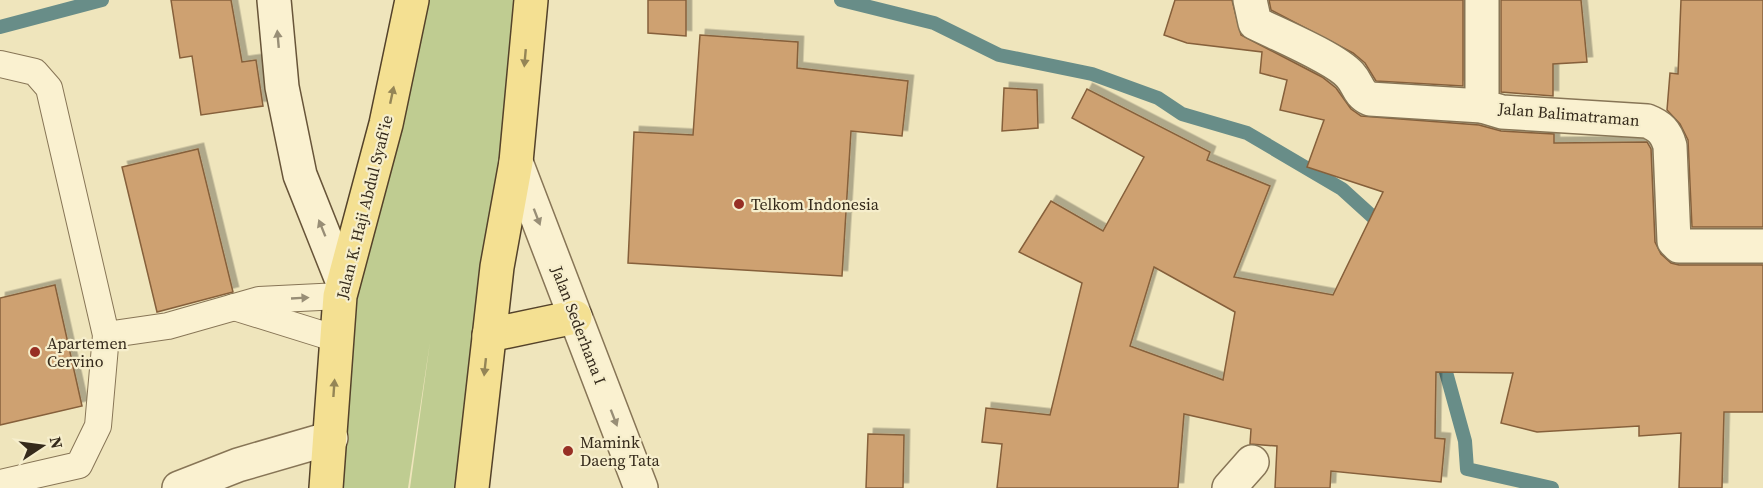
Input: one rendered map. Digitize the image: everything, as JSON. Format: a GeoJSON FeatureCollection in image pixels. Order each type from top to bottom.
{"type":"FeatureCollection","features":[{"type":"Feature","properties":{"kind":"main road","name":"Jalan K. Haji Abdul Syafi'ie"},"geometry":{"type":"LineString","coordinates":[[326,488],[342,290],[386,124],[412,0]]}},
{"type":"Feature","properties":{"kind":"main road"},"geometry":{"type":"LineString","coordinates":[[472,488],[497,267],[516,162],[531,0]]}},
{"type":"Feature","properties":{"kind":"main road"},"geometry":{"type":"LineString","coordinates":[[489,335],[575,317]]}},
{"type":"Feature","properties":{"kind":"street"},"geometry":{"type":"LineString","coordinates":[[274,0],[282,87],[300,175],[342,290]]}},
{"type":"Feature","properties":{"kind":"street"},"geometry":{"type":"LineString","coordinates":[[1250,0],[1255,23],[1315,52],[1350,75],[1361,95],[1370,99],[1482,106]]}},
{"type":"Feature","properties":{"kind":"street","name":"Jalan Balimatraman"},"geometry":{"type":"LineString","coordinates":[[1482,0],[1482,106],[1502,112],[1647,121],[1658,126],[1666,134],[1670,146],[1674,241],[1679,246],[1763,246]]}},
{"type":"Feature","properties":{"kind":"street","name":"Jalan Sederhana I"},"geometry":{"type":"LineString","coordinates":[[516,162],[641,488]]}},
{"type":"Feature","properties":{"kind":"street"},"geometry":{"type":"LineString","coordinates":[[178,488],[238,465],[331,438]]}},
{"type":"Feature","properties":{"kind":"street"},"geometry":{"type":"LineString","coordinates":[[1229,488],[1252,462]]}},
{"type":"Feature","properties":{"kind":"lane"},"geometry":{"type":"LineString","coordinates":[[0,64],[35,72],[49,88],[106,335],[98,426],[79,465],[0,483]]}},
{"type":"Feature","properties":{"kind":"lane"},"geometry":{"type":"LineString","coordinates":[[106,335],[168,326],[259,300],[342,290]]}},
{"type":"Feature","properties":{"kind":"lane"},"geometry":{"type":"LineString","coordinates":[[234,307],[337,339]]}},
{"type":"Feature","properties":{"kind":"green space"},"geometry":{"type":"Polygon","coordinates":[[[412,0],[531,0],[472,488],[410,488],[430,342],[408,488],[326,488],[340,296],[412,0]]]}},
{"type":"Feature","properties":{"kind":"building"},"geometry":{"type":"Polygon","coordinates":[[[171,0],[231,0],[242,62],[256,60],[263,106],[201,115],[192,56],[180,58],[171,0]]]}},
{"type":"Feature","properties":{"kind":"building"},"geometry":{"type":"Polygon","coordinates":[[[648,0],[686,0],[686,36],[648,33],[648,0]]]}},
{"type":"Feature","properties":{"kind":"building"},"geometry":{"type":"Polygon","coordinates":[[[1175,0],[1232,0],[1241,35],[1322,77],[1336,88],[1351,109],[1361,116],[1479,125],[1501,131],[1554,134],[1554,143],[1647,142],[1651,149],[1655,242],[1661,254],[1671,263],[1679,265],[1763,265],[1763,412],[1724,412],[1722,488],[1679,488],[1681,433],[1639,436],[1639,426],[1537,432],[1501,423],[1513,373],[1436,372],[1435,438],[1445,439],[1441,482],[1331,471],[1330,488],[1275,488],[1277,446],[1250,444],[1251,429],[1184,414],[1178,488],[997,488],[1002,444],[982,442],[986,408],[1050,415],[1082,283],[1019,252],[1051,201],[1103,231],[1144,157],[1072,118],[1087,89],[1210,152],[1207,160],[1270,186],[1234,277],[1333,295],[1383,192],[1307,167],[1324,120],[1280,110],[1287,80],[1260,73],[1262,52],[1187,43],[1164,35],[1175,0]],[[1154,267],[1130,346],[1223,380],[1235,312],[1154,267]]]}},
{"type":"Feature","properties":{"kind":"building"},"geometry":{"type":"Polygon","coordinates":[[[1269,0],[1463,0],[1463,86],[1376,81],[1365,63],[1353,53],[1271,10],[1269,0]]]}},
{"type":"Feature","properties":{"kind":"building"},"geometry":{"type":"Polygon","coordinates":[[[1501,0],[1581,0],[1587,62],[1553,64],[1553,96],[1501,92],[1501,0]]]}},
{"type":"Feature","properties":{"kind":"building"},"geometry":{"type":"Polygon","coordinates":[[[1681,0],[1763,0],[1763,227],[1692,227],[1688,140],[1680,124],[1667,110],[1670,73],[1678,74],[1681,0]]]}},
{"type":"Feature","properties":{"kind":"building","name":"Telkom Indonesia"},"geometry":{"type":"Polygon","coordinates":[[[700,35],[798,42],[797,68],[908,81],[902,136],[851,131],[842,276],[628,263],[634,132],[693,135],[700,35]]]}},
{"type":"Feature","properties":{"kind":"building"},"geometry":{"type":"Polygon","coordinates":[[[1004,88],[1037,90],[1038,128],[1002,131],[1004,88]]]}},
{"type":"Feature","properties":{"kind":"building"},"geometry":{"type":"Polygon","coordinates":[[[198,149],[233,292],[157,312],[122,167],[198,149]]]}},
{"type":"Feature","properties":{"kind":"building","name":"Apartemen Cervino"},"geometry":{"type":"Polygon","coordinates":[[[55,285],[82,406],[0,425],[0,298],[55,285]]]}},
{"type":"Feature","properties":{"kind":"building"},"geometry":{"type":"Polygon","coordinates":[[[868,434],[904,435],[903,488],[866,488],[868,434]]]}},
{"type":"Feature","properties":{"kind":"waterway"},"geometry":{"type":"LineString","coordinates":[[0,27],[102,0]]}},
{"type":"Feature","properties":{"kind":"waterway"},"geometry":{"type":"LineString","coordinates":[[841,0],[934,23],[999,55],[1092,74],[1158,98],[1182,114],[1247,133],[1342,189],[1385,228]]}},
{"type":"Feature","properties":{"kind":"waterway"},"geometry":{"type":"LineString","coordinates":[[1441,354],[1465,441],[1467,469],[1552,488]]}},
{"type":"Feature","properties":{"kind":"place","name":"Telkom Indonesia"},"geometry":{"type":"Point","coordinates":[739,204]}},
{"type":"Feature","properties":{"kind":"place","name":"Apartemen Cervino"},"geometry":{"type":"Point","coordinates":[35,352]}},
{"type":"Feature","properties":{"kind":"place","name":"Mamink Daeng Tata"},"geometry":{"type":"Point","coordinates":[568,451]}}]}
